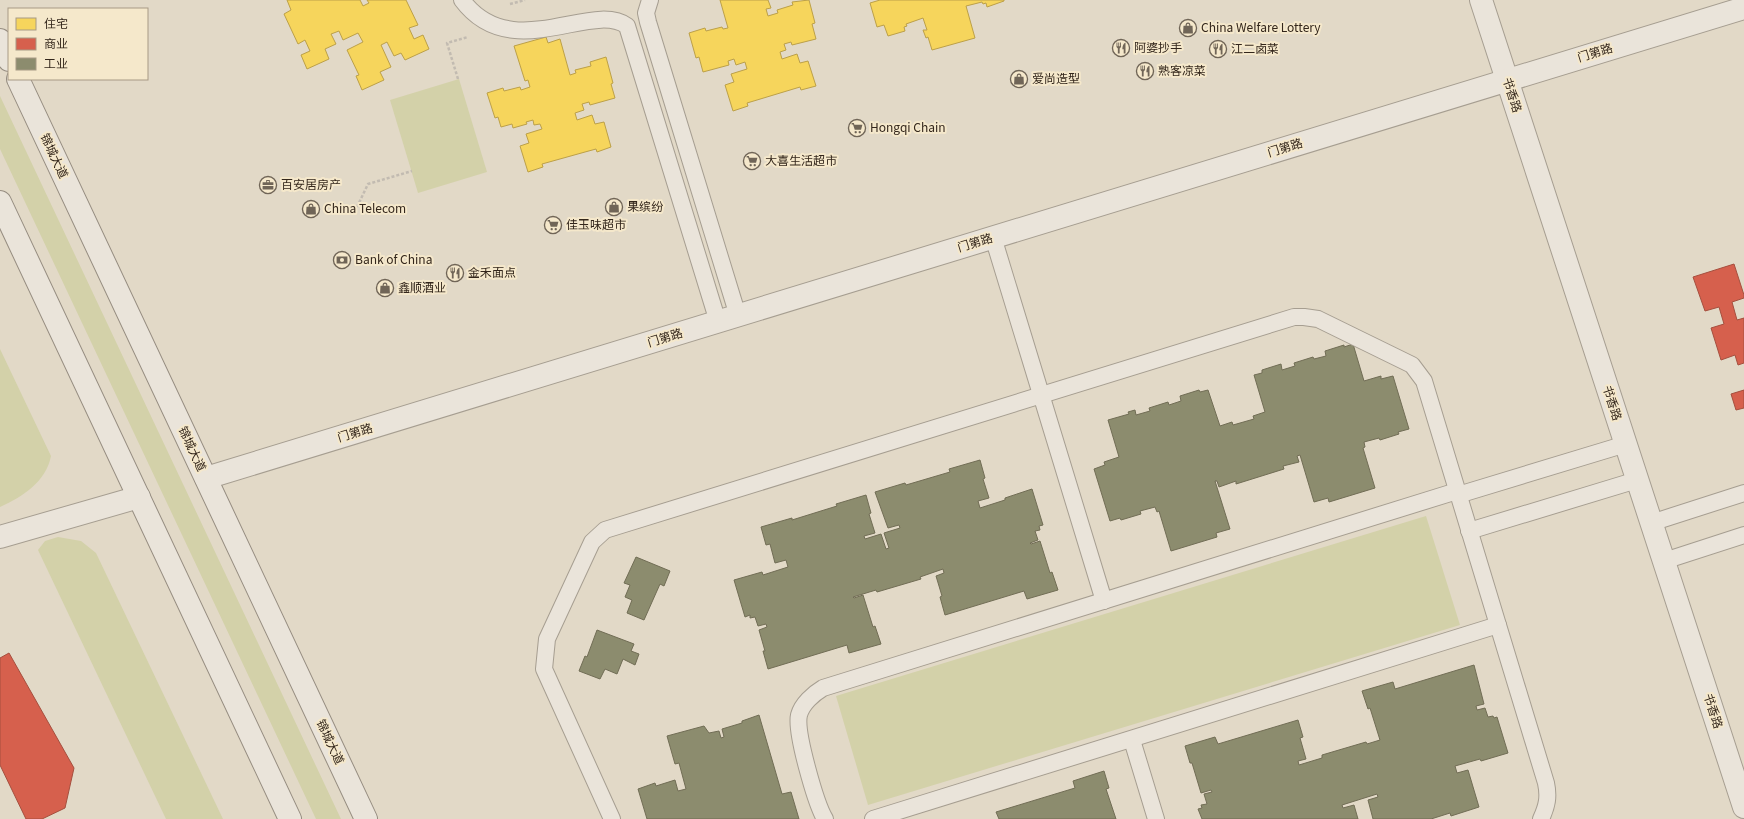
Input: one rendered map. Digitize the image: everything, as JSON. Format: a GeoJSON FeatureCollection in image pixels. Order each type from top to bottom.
{"type":"FeatureCollection","features":[{"type":"Feature","properties":{"kind":"street","name":"书香路"},"geometry":{"type":"LineString","coordinates":[[1481,0],[1744,807]]}},
{"type":"Feature","properties":{"kind":"street","name":"门第路"},"geometry":{"type":"LineString","coordinates":[[206,478],[1744,8]]}},
{"type":"Feature","properties":{"kind":"street"},"geometry":{"type":"LineString","coordinates":[[0,40],[8,58]]}},
{"type":"Feature","properties":{"kind":"street","name":"锦城大道"},"geometry":{"type":"LineString","coordinates":[[18,80],[366,819]]}},
{"type":"Feature","properties":{"kind":"street"},"geometry":{"type":"LineString","coordinates":[[0,202],[290,819]]}},
{"type":"Feature","properties":{"kind":"street"},"geometry":{"type":"LineString","coordinates":[[0,537],[139,497]]}},
{"type":"Feature","properties":{"kind":"lane"},"geometry":{"type":"LineString","coordinates":[[462,0],[474,12],[498,23],[517,22],[564,10]]}},
{"type":"Feature","properties":{"kind":"lane"},"geometry":{"type":"LineString","coordinates":[[650,0],[646,14],[648,22],[738,316]]}},
{"type":"Feature","properties":{"kind":"lane"},"geometry":{"type":"LineString","coordinates":[[604,5],[616,11],[627,26],[718,322]]}},
{"type":"Feature","properties":{"kind":"lane"},"geometry":{"type":"LineString","coordinates":[[993,237],[1104,601]]}},
{"type":"Feature","properties":{"kind":"lane"},"geometry":{"type":"LineString","coordinates":[[612,819],[544,669],[547,639],[592,542],[605,530],[1294,317],[1318,319],[1412,365],[1424,381],[1546,783],[1549,795],[1541,819]]}},
{"type":"Feature","properties":{"kind":"lane"},"geometry":{"type":"LineString","coordinates":[[825,819],[802,748],[798,733],[798,722],[800,712],[814,694],[832,685],[1457,493],[1626,444]]}},
{"type":"Feature","properties":{"kind":"lane"},"geometry":{"type":"LineString","coordinates":[[1469,531],[1637,480]]}},
{"type":"Feature","properties":{"kind":"lane"},"geometry":{"type":"LineString","coordinates":[[1651,523],[1744,493]]}},
{"type":"Feature","properties":{"kind":"lane"},"geometry":{"type":"LineString","coordinates":[[1664,561],[1744,535]]}},
{"type":"Feature","properties":{"kind":"lane"},"geometry":{"type":"LineString","coordinates":[[873,819],[1132,740],[1498,625]]}},
{"type":"Feature","properties":{"kind":"lane"},"geometry":{"type":"LineString","coordinates":[[1132,740],[1156,819]]}},
{"type":"Feature","properties":{"kind":"path"},"geometry":{"type":"LineString","coordinates":[[514,3],[525,0]]}},
{"type":"Feature","properties":{"kind":"path"},"geometry":{"type":"LineString","coordinates":[[357,207],[368,184],[412,171]]}},
{"type":"Feature","properties":{"kind":"shaded area"},"geometry":{"type":"Polygon","coordinates":[[[459,79],[487,172],[418,193],[390,100],[459,79]]]}},
{"type":"Feature","properties":{"kind":"shaded area"},"geometry":{"type":"Polygon","coordinates":[[[0,96],[341,819],[316,819],[0,149],[0,96]]]}},
{"type":"Feature","properties":{"kind":"shaded area"},"geometry":{"type":"Polygon","coordinates":[[[0,349],[51,456],[44,474],[32,488],[0,507],[0,349]]]}},
{"type":"Feature","properties":{"kind":"shaded area"},"geometry":{"type":"Polygon","coordinates":[[[1426,516],[1460,625],[868,805],[836,696],[1426,516]]]}},
{"type":"Feature","properties":{"kind":"shaded area"},"geometry":{"type":"Polygon","coordinates":[[[58,537],[81,541],[96,553],[223,819],[166,819],[38,550],[45,541],[58,537]]]}},
{"type":"Feature","properties":{"kind":"building: 住宅"},"geometry":{"type":"Polygon","coordinates":[[[287,0],[360,0],[363,6],[369,3],[367,0],[406,0],[418,25],[409,28],[414,39],[423,35],[429,49],[405,60],[401,53],[394,56],[387,42],[381,45],[391,67],[380,72],[384,80],[362,90],[356,76],[359,75],[347,50],[363,42],[358,33],[343,40],[339,31],[331,34],[336,44],[325,49],[329,59],[307,69],[301,55],[310,51],[305,40],[298,44],[284,14],[291,10],[287,0]]]}},
{"type":"Feature","properties":{"kind":"building: 住宅"},"geometry":{"type":"Polygon","coordinates":[[[720,0],[768,0],[771,8],[766,9],[768,16],[778,13],[777,10],[793,5],[792,2],[809,0],[815,23],[812,24],[816,39],[792,45],[791,42],[784,44],[786,50],[780,52],[782,59],[797,54],[800,63],[808,61],[816,86],[801,90],[800,87],[747,103],[748,106],[733,111],[725,85],[734,82],[731,74],[747,69],[745,62],[736,65],[734,59],[728,61],[729,65],[703,72],[699,57],[696,58],[689,33],[705,28],[706,31],[722,27],[723,29],[728,28],[720,0]]]}},
{"type":"Feature","properties":{"kind":"building: 住宅"},"geometry":{"type":"Polygon","coordinates":[[[880,0],[1004,1],[987,7],[986,3],[983,4],[982,2],[966,6],[975,38],[932,50],[928,37],[926,38],[923,30],[927,30],[923,18],[906,24],[907,26],[904,27],[905,31],[888,36],[884,25],[877,27],[870,3],[880,0]]]}},
{"type":"Feature","properties":{"kind":"building: 住宅"},"geometry":{"type":"Polygon","coordinates":[[[546,37],[548,43],[560,39],[570,75],[576,73],[575,70],[591,66],[590,62],[606,57],[613,83],[611,84],[615,98],[590,105],[589,102],[582,104],[584,110],[575,113],[577,120],[592,115],[595,124],[604,122],[611,147],[597,152],[596,149],[542,164],[543,167],[528,172],[520,146],[529,143],[526,134],[542,129],[540,124],[534,125],[533,120],[526,122],[527,124],[513,128],[512,124],[501,127],[498,117],[495,118],[487,93],[503,88],[504,91],[520,87],[521,90],[530,87],[528,80],[525,81],[514,46],[546,37]]]}},
{"type":"Feature","properties":{"kind":"building: 商业"},"geometry":{"type":"Polygon","coordinates":[[[1734,264],[1744,295],[1744,298],[1732,302],[1737,320],[1744,318],[1744,363],[1738,365],[1735,355],[1721,360],[1711,328],[1724,324],[1719,307],[1705,311],[1693,277],[1734,264]]]}},
{"type":"Feature","properties":{"kind":"building: 商业"},"geometry":{"type":"Polygon","coordinates":[[[1744,390],[1744,408],[1736,410],[1731,394],[1744,390]]]}},
{"type":"Feature","properties":{"kind":"building: 商业"},"geometry":{"type":"Polygon","coordinates":[[[9,653],[74,768],[65,808],[42,819],[26,819],[0,765],[0,658],[9,653]]]}},
{"type":"Feature","properties":{"kind":"building: 工业"},"geometry":{"type":"Polygon","coordinates":[[[1353,344],[1364,381],[1381,376],[1381,379],[1393,376],[1409,429],[1380,440],[1379,438],[1364,442],[1365,447],[1363,448],[1375,488],[1329,502],[1328,498],[1314,502],[1300,455],[1297,456],[1299,462],[1283,466],[1284,469],[1236,484],[1236,481],[1219,487],[1217,481],[1215,481],[1230,529],[1216,533],[1217,537],[1171,551],[1159,511],[1157,512],[1155,507],[1140,511],[1141,514],[1121,520],[1120,518],[1110,521],[1094,469],[1105,465],[1104,462],[1119,457],[1108,420],[1129,414],[1128,412],[1135,410],[1136,415],[1150,411],[1149,408],[1168,402],[1169,405],[1181,401],[1180,396],[1199,390],[1200,392],[1208,390],[1220,426],[1232,422],[1233,425],[1254,419],[1253,416],[1265,412],[1254,375],[1262,373],[1262,370],[1281,364],[1282,370],[1295,366],[1294,363],[1313,357],[1314,359],[1326,356],[1325,351],[1344,345],[1344,347],[1353,344]]]}},
{"type":"Feature","properties":{"kind":"building: 工业"},"geometry":{"type":"Polygon","coordinates":[[[980,460],[985,478],[983,479],[989,498],[978,501],[980,508],[1032,489],[1043,525],[1039,526],[1040,530],[1035,531],[1038,540],[1030,543],[1040,541],[1050,573],[1052,572],[1058,590],[1027,599],[1024,591],[945,615],[940,597],[942,596],[936,576],[944,573],[943,569],[920,577],[921,579],[877,592],[876,590],[853,597],[863,595],[873,627],[875,626],[881,644],[849,653],[847,645],[768,669],[759,630],[767,627],[766,624],[758,626],[755,617],[750,618],[750,615],[745,617],[734,580],[762,572],[763,575],[788,567],[786,560],[775,563],[770,544],[766,545],[761,527],[792,518],[792,520],[866,495],[871,513],[869,514],[875,533],[864,536],[865,539],[881,534],[886,549],[889,548],[884,533],[900,528],[899,525],[888,528],[875,492],[905,483],[906,485],[950,472],[949,469],[980,460]]]}},
{"type":"Feature","properties":{"kind":"building: 工业"},"geometry":{"type":"Polygon","coordinates":[[[636,557],[670,571],[664,586],[660,584],[644,620],[627,613],[632,600],[625,597],[630,585],[624,583],[636,557]]]}},
{"type":"Feature","properties":{"kind":"building: 工业"},"geometry":{"type":"Polygon","coordinates":[[[597,630],[634,644],[631,651],[639,654],[635,665],[623,659],[617,674],[605,669],[600,679],[579,671],[585,656],[587,657],[597,630]]]}},
{"type":"Feature","properties":{"kind":"building: 工业"},"geometry":{"type":"Polygon","coordinates":[[[1474,665],[1484,704],[1476,706],[1477,710],[1485,708],[1488,717],[1497,717],[1508,753],[1481,761],[1480,759],[1455,766],[1457,773],[1468,770],[1479,807],[1451,816],[1450,813],[1431,819],[1373,819],[1368,800],[1378,797],[1377,794],[1342,805],[1343,808],[1354,805],[1358,819],[1202,819],[1198,809],[1202,808],[1201,805],[1207,804],[1204,794],[1212,792],[1211,790],[1201,793],[1185,746],[1215,737],[1218,744],[1298,720],[1303,737],[1300,738],[1306,759],[1298,761],[1299,765],[1322,758],[1322,755],[1366,742],[1367,744],[1380,740],[1370,708],[1368,709],[1362,691],[1393,682],[1395,689],[1474,665]]]}},
{"type":"Feature","properties":{"kind":"building: 工业"},"geometry":{"type":"Polygon","coordinates":[[[759,715],[782,794],[791,792],[799,819],[647,819],[638,789],[655,783],[656,786],[675,780],[678,791],[686,789],[679,763],[675,764],[667,736],[704,726],[709,733],[719,731],[721,738],[724,737],[722,729],[742,723],[742,721],[759,715]]]}},
{"type":"Feature","properties":{"kind":"building: 工业"},"geometry":{"type":"Polygon","coordinates":[[[1104,771],[1109,788],[1106,789],[1116,819],[999,819],[996,812],[1075,788],[1073,781],[1104,771]]]}},
{"type":"Feature","properties":{"kind":"place","name":"China Welfare Lottery"},"geometry":{"type":"Point","coordinates":[1188,28]}},
{"type":"Feature","properties":{"kind":"place","name":"阿婆抄手"},"geometry":{"type":"Point","coordinates":[1121,48]}},
{"type":"Feature","properties":{"kind":"place","name":"江二卤菜"},"geometry":{"type":"Point","coordinates":[1218,49]}},
{"type":"Feature","properties":{"kind":"place","name":"熟客凉菜"},"geometry":{"type":"Point","coordinates":[1145,71]}},
{"type":"Feature","properties":{"kind":"place","name":"爱尚造型"},"geometry":{"type":"Point","coordinates":[1019,79]}},
{"type":"Feature","properties":{"kind":"place","name":"Hongqi Chain"},"geometry":{"type":"Point","coordinates":[857,128]}},
{"type":"Feature","properties":{"kind":"place","name":"大喜生活超市"},"geometry":{"type":"Point","coordinates":[752,161]}},
{"type":"Feature","properties":{"kind":"place","name":"百安居房产"},"geometry":{"type":"Point","coordinates":[268,185]}},
{"type":"Feature","properties":{"kind":"place","name":"果缤纷"},"geometry":{"type":"Point","coordinates":[614,207]}},
{"type":"Feature","properties":{"kind":"place","name":"China Telecom"},"geometry":{"type":"Point","coordinates":[311,209]}},
{"type":"Feature","properties":{"kind":"place","name":"佳玉味超市"},"geometry":{"type":"Point","coordinates":[553,225]}},
{"type":"Feature","properties":{"kind":"place","name":"Bank of China"},"geometry":{"type":"Point","coordinates":[342,260]}},
{"type":"Feature","properties":{"kind":"place","name":"金禾面点"},"geometry":{"type":"Point","coordinates":[455,273]}},
{"type":"Feature","properties":{"kind":"place","name":"鑫顺酒业"},"geometry":{"type":"Point","coordinates":[385,288]}}]}
